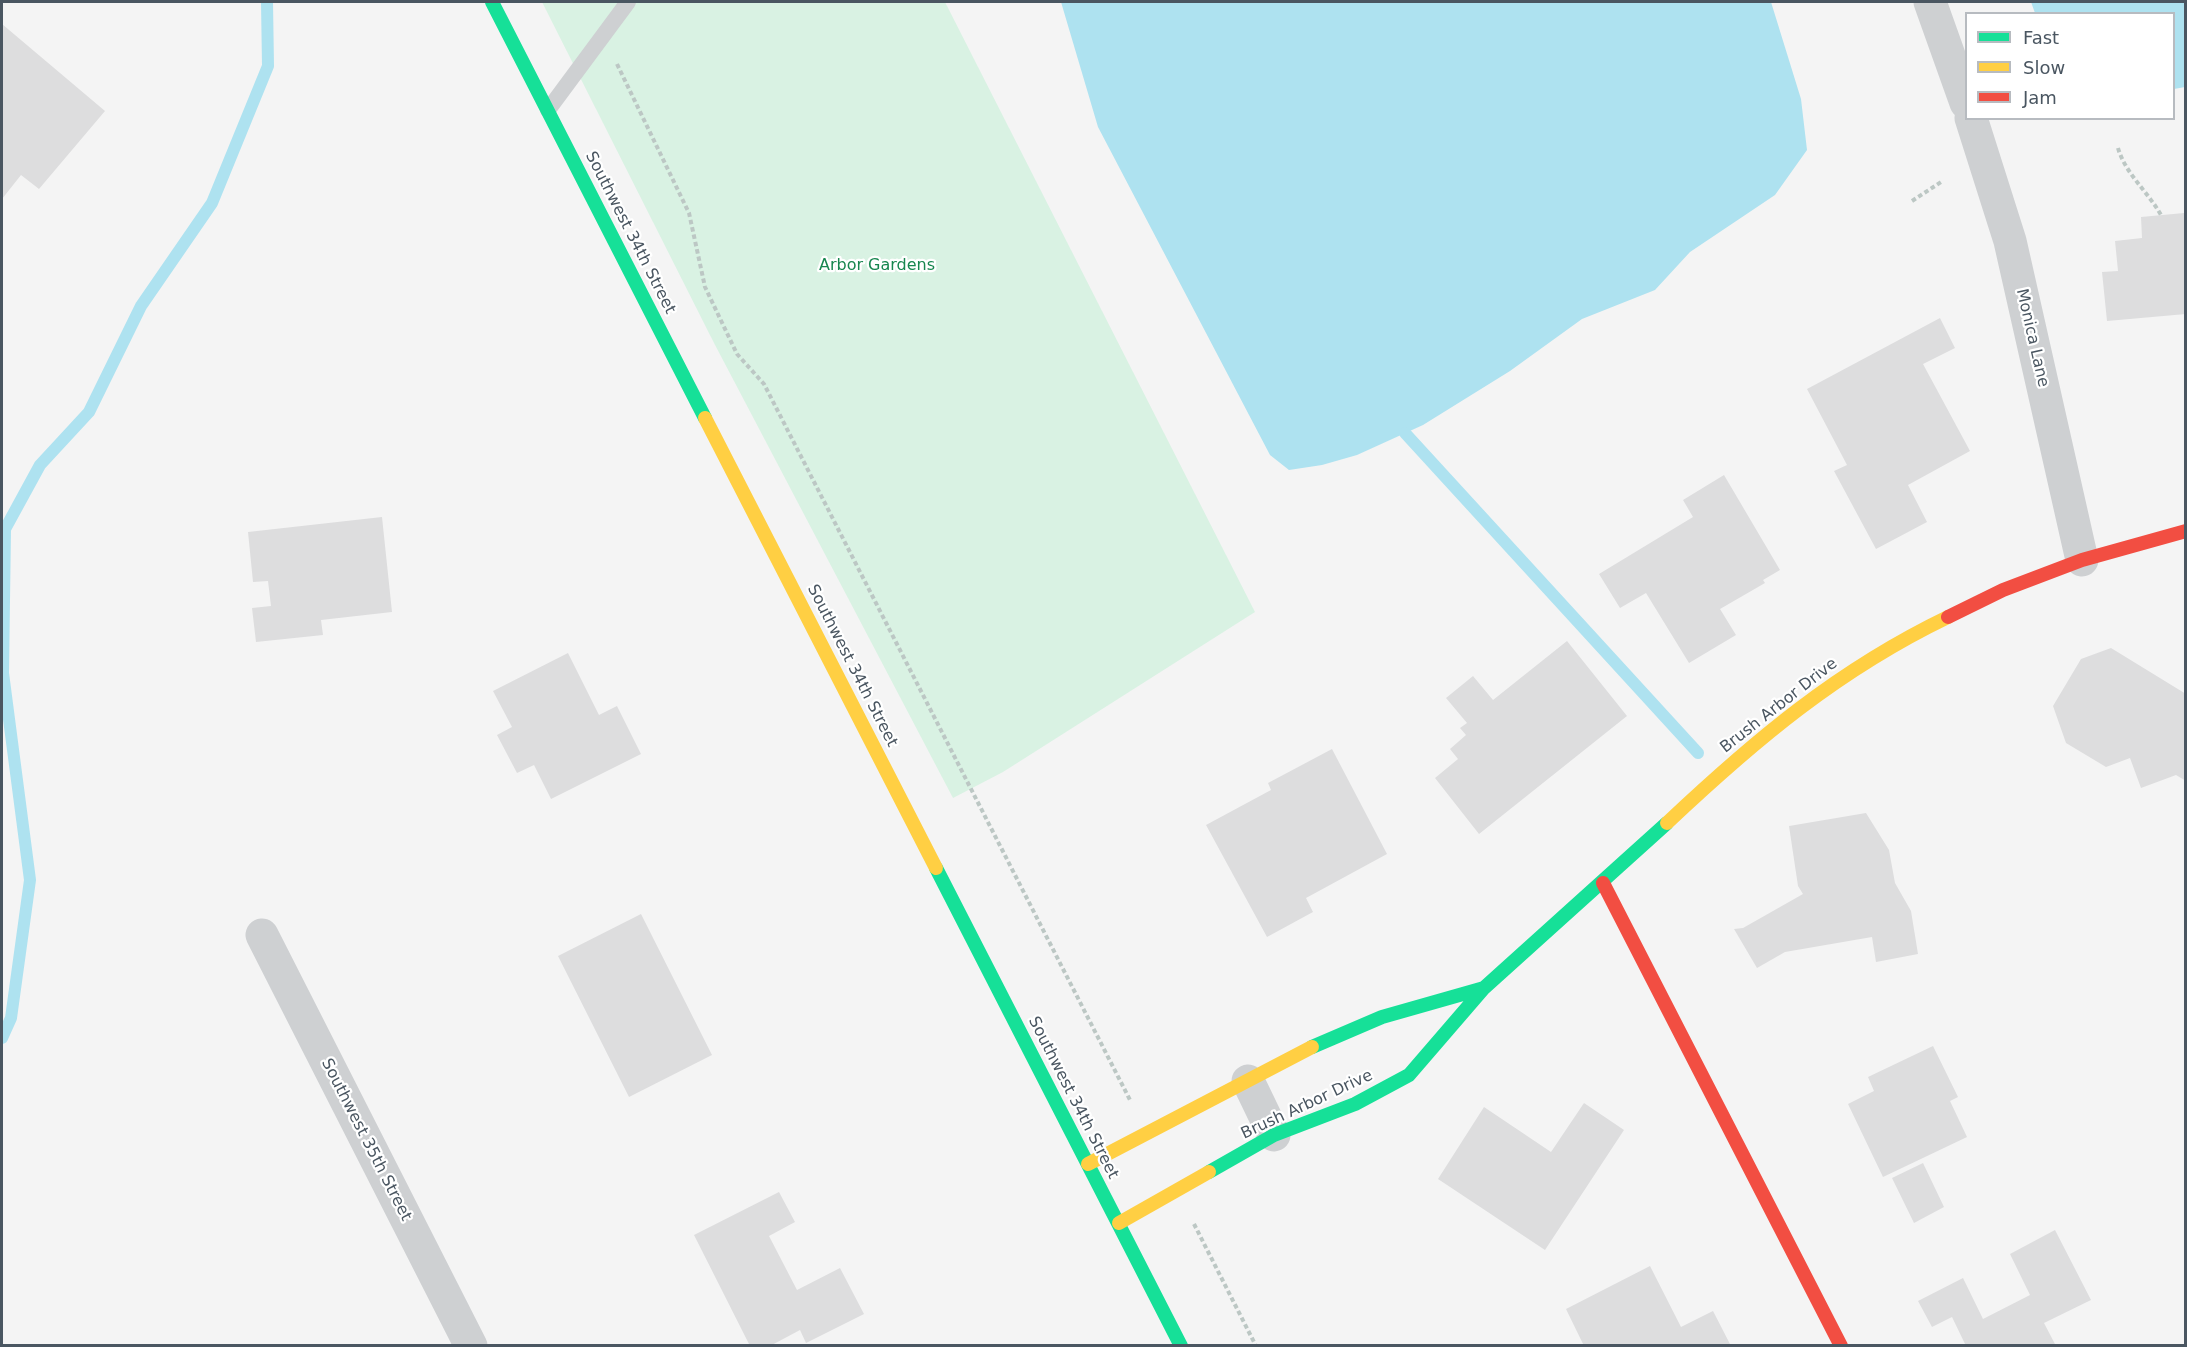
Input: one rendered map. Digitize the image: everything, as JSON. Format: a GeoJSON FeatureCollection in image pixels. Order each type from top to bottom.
{"type":"FeatureCollection","features":[{"type":"Feature","properties":{"kind":"street","name":"Southwest 34th Street"},"geometry":{"type":"LineString","coordinates":[[492,2],[1181,1346]]}},
{"type":"Feature","properties":{"kind":"street"},"geometry":{"type":"LineString","coordinates":[[1930,2],[1965,100]]}},
{"type":"Feature","properties":{"kind":"street","name":"Monica Lane"},"geometry":{"type":"LineString","coordinates":[[1972,120],[2010,241],[2082,560]]}},
{"type":"Feature","properties":{"kind":"street","name":"Brush Arbor Drive"},"geometry":{"type":"LineString","coordinates":[[1119,1223],[1274,1135],[1355,1104],[1408,1075],[1484,988],[1603,883],[1740,754],[1823,689],[1900,640],[1969,605],[2082,560],[2186,531]]}},
{"type":"Feature","properties":{"kind":"street"},"geometry":{"type":"LineString","coordinates":[[1603,883],[1841,1346]]}},
{"type":"Feature","properties":{"kind":"street","name":"Southwest 35th Street"},"geometry":{"type":"LineString","coordinates":[[262,935],[471,1346]]}},
{"type":"Feature","properties":{"kind":"street","name":"Brush Arbor Drive"},"geometry":{"type":"LineString","coordinates":[[1088,1164],[1324,1041],[1382,1017],[1484,988]]}},
{"type":"Feature","properties":{"kind":"street"},"geometry":{"type":"LineString","coordinates":[[1248,1082],[1274,1135]]}},
{"type":"Feature","properties":{"kind":"lane"},"geometry":{"type":"LineString","coordinates":[[548,110],[628,2]]}},
{"type":"Feature","properties":{"kind":"path"},"geometry":{"type":"LineString","coordinates":[[603,36],[689,213],[705,287],[737,354],[764,384],[1148,1133]]}},
{"type":"Feature","properties":{"kind":"path"},"geometry":{"type":"LineString","coordinates":[[2118,148],[2122,161],[2149,195],[2161,215]]}},
{"type":"Feature","properties":{"kind":"path"},"geometry":{"type":"LineString","coordinates":[[1912,201],[1941,182]]}},
{"type":"Feature","properties":{"kind":"path"},"geometry":{"type":"LineString","coordinates":[[1176,1190],[1256,1346]]}},
{"type":"Feature","properties":{"kind":"green space","name":"Arbor Gardens"},"geometry":{"type":"Polygon","coordinates":[[[542,2],[945,2],[1255,612],[1003,772],[953,798],[714,343],[542,2]]]}},
{"type":"Feature","properties":{"kind":"water"},"geometry":{"type":"Polygon","coordinates":[[[1061,2],[1771,2],[1801,99],[1807,150],[1775,195],[1690,252],[1655,290],[1582,319],[1510,371],[1423,425],[1357,455],[1322,465],[1289,470],[1270,455],[1098,127],[1061,2]]]}},
{"type":"Feature","properties":{"kind":"water"},"geometry":{"type":"Polygon","coordinates":[[[2031,2],[2185,2],[2185,87],[2175,89],[2175,12],[2035,12],[2031,2]]]}},
{"type":"Feature","properties":{"kind":"building"},"geometry":{"type":"Polygon","coordinates":[[[2,24],[105,111],[39,189],[21,175],[2,199],[2,24]]]}},
{"type":"Feature","properties":{"kind":"building"},"geometry":{"type":"Polygon","coordinates":[[[2184,213],[2186,314],[2107,321],[2102,272],[2118,271],[2115,241],[2142,238],[2141,217],[2184,213]]]}},
{"type":"Feature","properties":{"kind":"building"},"geometry":{"type":"Polygon","coordinates":[[[1940,318],[1955,348],[1923,364],[1970,451],[1908,485],[1927,522],[1876,549],[1834,471],[1847,465],[1807,389],[1940,318]]]}},
{"type":"Feature","properties":{"kind":"building"},"geometry":{"type":"Polygon","coordinates":[[[1724,475],[1780,570],[1763,580],[1765,583],[1720,609],[1736,635],[1689,663],[1646,593],[1620,608],[1599,574],[1693,517],[1683,500],[1724,475]]]}},
{"type":"Feature","properties":{"kind":"building"},"geometry":{"type":"Polygon","coordinates":[[[382,517],[392,612],[321,620],[323,635],[256,642],[252,608],[271,606],[268,581],[253,582],[248,532],[382,517]]]}},
{"type":"Feature","properties":{"kind":"building"},"geometry":{"type":"Polygon","coordinates":[[[1567,641],[1627,716],[1479,834],[1435,778],[1458,759],[1450,749],[1466,735],[1460,728],[1467,723],[1446,698],[1473,676],[1493,700],[1567,641]]]}},
{"type":"Feature","properties":{"kind":"building"},"geometry":{"type":"Polygon","coordinates":[[[2111,648],[2186,694],[2186,781],[2176,775],[2141,788],[2130,758],[2106,767],[2066,743],[2053,706],[2081,659],[2111,648]]]}},
{"type":"Feature","properties":{"kind":"building"},"geometry":{"type":"Polygon","coordinates":[[[568,653],[599,715],[617,706],[641,754],[551,799],[534,765],[517,773],[497,735],[512,727],[493,691],[568,653]]]}},
{"type":"Feature","properties":{"kind":"building"},"geometry":{"type":"Polygon","coordinates":[[[1332,749],[1387,854],[1306,898],[1313,912],[1267,937],[1206,825],[1271,790],[1268,783],[1332,749]]]}},
{"type":"Feature","properties":{"kind":"building"},"geometry":{"type":"Polygon","coordinates":[[[1866,813],[1889,850],[1895,883],[1911,911],[1918,954],[1876,962],[1872,937],[1785,952],[1757,968],[1734,929],[1743,928],[1803,894],[1798,886],[1789,826],[1866,813]]]}},
{"type":"Feature","properties":{"kind":"building"},"geometry":{"type":"Polygon","coordinates":[[[641,914],[712,1055],[629,1097],[558,956],[641,914]]]}},
{"type":"Feature","properties":{"kind":"building"},"geometry":{"type":"Polygon","coordinates":[[[1933,1046],[1958,1097],[1950,1101],[1967,1137],[1883,1177],[1848,1104],[1874,1091],[1868,1077],[1933,1046]]]}},
{"type":"Feature","properties":{"kind":"building"},"geometry":{"type":"Polygon","coordinates":[[[1584,1103],[1624,1130],[1545,1250],[1438,1179],[1484,1107],[1551,1152],[1584,1103]]]}},
{"type":"Feature","properties":{"kind":"building"},"geometry":{"type":"Polygon","coordinates":[[[1923,1163],[1944,1207],[1914,1223],[1892,1178],[1923,1163]]]}},
{"type":"Feature","properties":{"kind":"building"},"geometry":{"type":"Polygon","coordinates":[[[779,1192],[795,1222],[769,1236],[797,1290],[840,1268],[864,1314],[806,1343],[800,1330],[770,1346],[750,1346],[694,1235],[779,1192]]]}},
{"type":"Feature","properties":{"kind":"building"},"geometry":{"type":"Polygon","coordinates":[[[2055,1230],[2091,1300],[2044,1323],[2056,1346],[1966,1346],[1952,1317],[1932,1327],[1918,1301],[1963,1278],[1983,1319],[2030,1295],[2010,1254],[2055,1230]]]}},
{"type":"Feature","properties":{"kind":"building"},"geometry":{"type":"Polygon","coordinates":[[[1650,1266],[1681,1327],[1713,1311],[1731,1346],[1584,1346],[1566,1309],[1650,1266]]]}},
{"type":"Feature","properties":{"kind":"waterway"},"geometry":{"type":"LineString","coordinates":[[2,1038],[11,1018],[30,880],[3,673],[5,529],[40,465],[89,412],[141,306],[212,203],[268,66],[267,2]]}},
{"type":"Feature","properties":{"kind":"waterway"},"geometry":{"type":"LineString","coordinates":[[1405,433],[1698,753]]}},
{"type":"Feature","properties":{"kind":"traffic: fast"},"geometry":{"type":"LineString","coordinates":[[492,2],[705,418]]}},
{"type":"Feature","properties":{"kind":"traffic: fast"},"geometry":{"type":"LineString","coordinates":[[1484,988],[1667,823]]}},
{"type":"Feature","properties":{"kind":"traffic: fast"},"geometry":{"type":"LineString","coordinates":[[936,868],[1181,1346]]}},
{"type":"Feature","properties":{"kind":"traffic: fast"},"geometry":{"type":"LineString","coordinates":[[1209,1172],[1274,1135],[1355,1104],[1409,1075],[1484,988],[1382,1017],[1312,1047]]}},
{"type":"Feature","properties":{"kind":"traffic: slow"},"geometry":{"type":"LineString","coordinates":[[705,418],[936,868]]}},
{"type":"Feature","properties":{"kind":"traffic: slow"},"geometry":{"type":"LineString","coordinates":[[1667,823],[1733,763],[1799,709],[1870,660],[1948,617]]}},
{"type":"Feature","properties":{"kind":"traffic: slow"},"geometry":{"type":"LineString","coordinates":[[1088,1164],[1312,1047]]}},
{"type":"Feature","properties":{"kind":"traffic: slow"},"geometry":{"type":"LineString","coordinates":[[1119,1223],[1209,1172]]}},
{"type":"Feature","properties":{"kind":"traffic: jam"},"geometry":{"type":"LineString","coordinates":[[1948,617],[2003,590],[2082,560],[2186,531]]}},
{"type":"Feature","properties":{"kind":"traffic: jam"},"geometry":{"type":"LineString","coordinates":[[1603,883],[1841,1346]]}}]}
